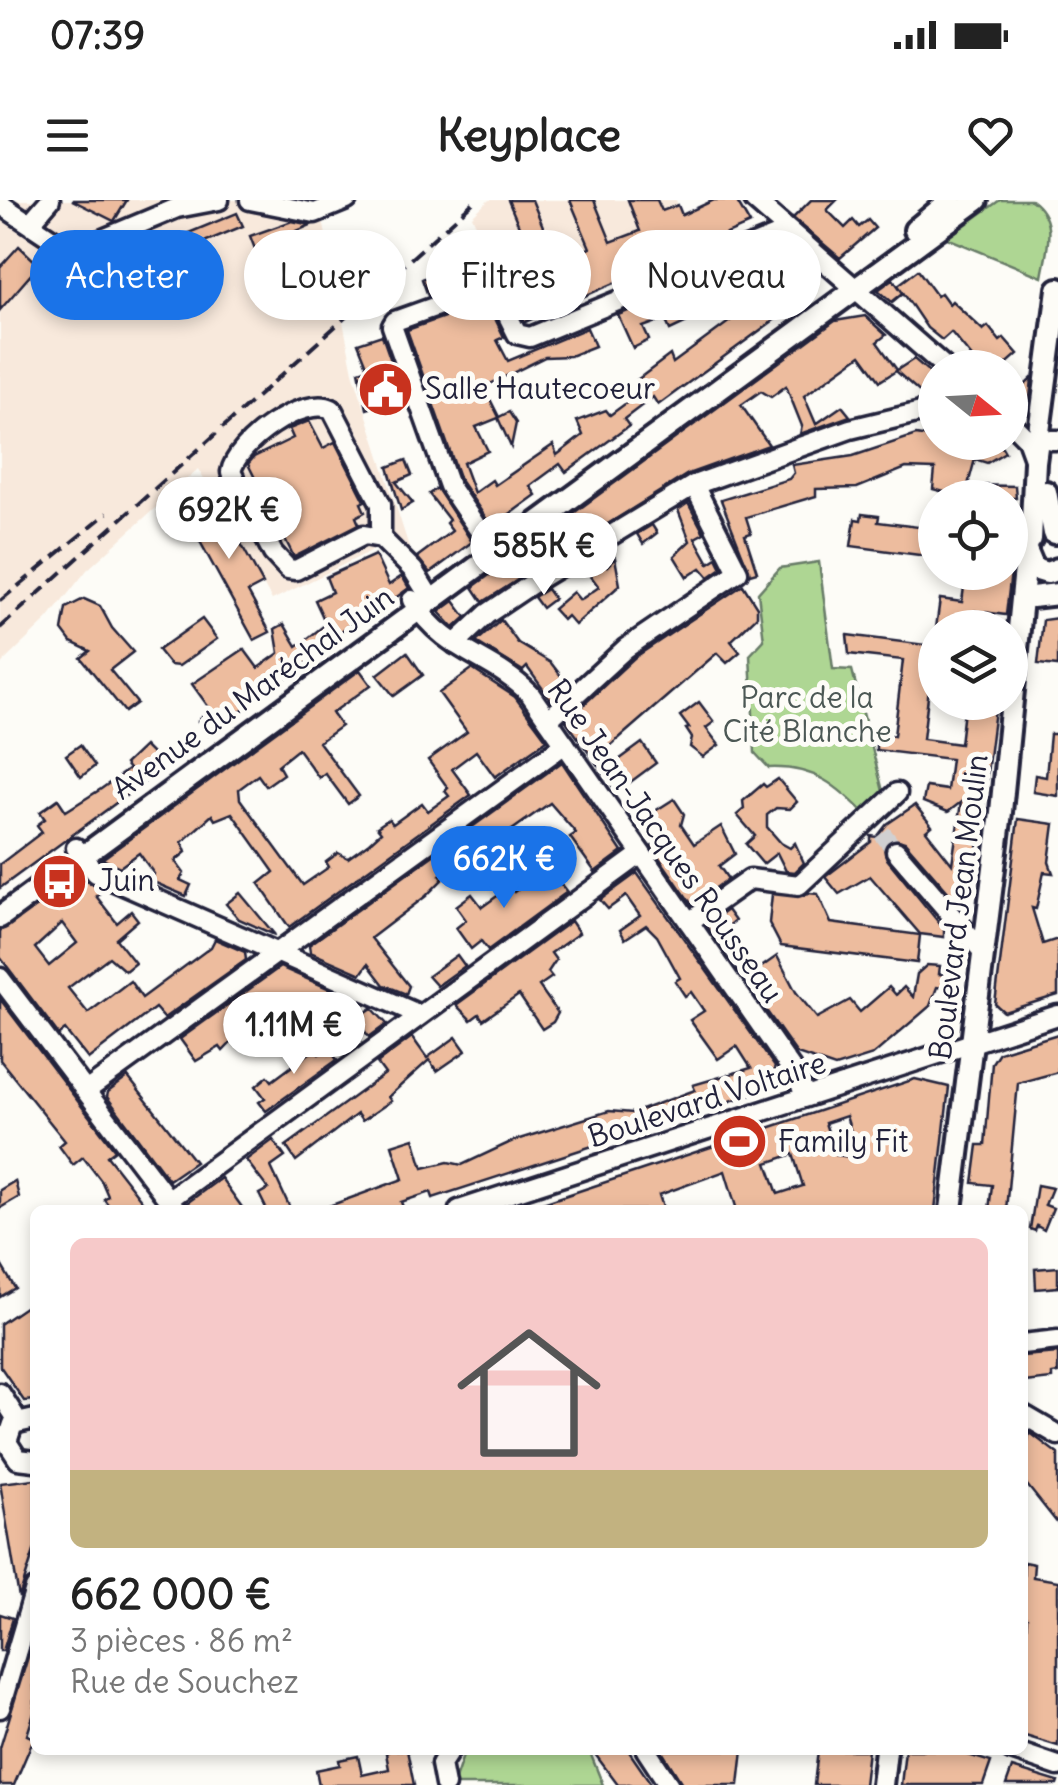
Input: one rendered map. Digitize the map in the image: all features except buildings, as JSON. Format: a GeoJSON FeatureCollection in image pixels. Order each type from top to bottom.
{"type":"FeatureCollection","features":[{"type":"Feature","properties":{"kind":"main road","name":"Avenue du Maréchal Juin"},"geometry":{"type":"LineString","coordinates":[[0,917],[79,852],[419,600],[850,287],[951,200]]}},
{"type":"Feature","properties":{"kind":"main road","name":"Avenue du Maréchal Juin"},"geometry":{"type":"LineString","coordinates":[[419,600],[489,545],[977,200]]}},
{"type":"Feature","properties":{"kind":"main road","name":"Boulevard Jean Moulin"},"geometry":{"type":"LineString","coordinates":[[1028,548],[1058,289]]}},
{"type":"Feature","properties":{"kind":"main road"},"geometry":{"type":"LineString","coordinates":[[1054,572],[1028,548],[1056,535],[1046,503],[1058,394]]}},
{"type":"Feature","properties":{"kind":"main road","name":"Boulevard Jean Moulin"},"geometry":{"type":"LineString","coordinates":[[1028,603],[1054,572]]}},
{"type":"Feature","properties":{"kind":"main road","name":"Boulevard Jean Moulin"},"geometry":{"type":"LineString","coordinates":[[951,1205],[1028,590]]}},
{"type":"Feature","properties":{"kind":"main road"},"geometry":{"type":"LineString","coordinates":[[1028,603],[1058,594]]}},
{"type":"Feature","properties":{"kind":"main road","name":"Avenue du Maréchal Juin"},"geometry":{"type":"LineString","coordinates":[[0,904],[79,852]]}},
{"type":"Feature","properties":{"kind":"main road"},"geometry":{"type":"LineString","coordinates":[[882,1785],[885,1755]]}},
{"type":"Feature","properties":{"kind":"street"},"geometry":{"type":"LineString","coordinates":[[30,222],[50,200]]}},
{"type":"Feature","properties":{"kind":"street"},"geometry":{"type":"LineString","coordinates":[[5,205],[66,251],[82,252],[177,208],[219,200]]}},
{"type":"Feature","properties":{"kind":"street"},"geometry":{"type":"LineString","coordinates":[[250,200],[315,213],[346,200]]}},
{"type":"Feature","properties":{"kind":"street"},"geometry":{"type":"LineString","coordinates":[[754,200],[787,230]]}},
{"type":"Feature","properties":{"kind":"street"},"geometry":{"type":"LineString","coordinates":[[821,261],[925,350]]}},
{"type":"Feature","properties":{"kind":"street"},"geometry":{"type":"LineString","coordinates":[[489,545],[449,486],[392,326],[395,321],[493,286],[518,334],[530,337],[611,304]]}},
{"type":"Feature","properties":{"kind":"street"},"geometry":{"type":"LineString","coordinates":[[314,404],[332,409],[381,504],[381,538],[364,535],[296,570],[288,569],[272,553],[231,472],[232,463],[239,452],[290,414],[314,404]]}},
{"type":"Feature","properties":{"kind":"street"},"geometry":{"type":"LineString","coordinates":[[455,644],[487,614],[694,485],[850,429],[918,413]]}},
{"type":"Feature","properties":{"kind":"street"},"geometry":{"type":"LineString","coordinates":[[1028,442],[1035,462]]}},
{"type":"Feature","properties":{"kind":"street"},"geometry":{"type":"LineString","coordinates":[[548,720],[626,648],[738,572],[694,485]]}},
{"type":"Feature","properties":{"kind":"street","name":"Rue Jean-Jacques Rousseau"},"geometry":{"type":"LineString","coordinates":[[381,538],[413,570],[419,600],[436,633],[518,682],[548,720],[799,1080],[805,1097]]}},
{"type":"Feature","properties":{"kind":"street"},"geometry":{"type":"LineString","coordinates":[[86,1091],[565,744]]}},
{"type":"Feature","properties":{"kind":"street"},"geometry":{"type":"LineString","coordinates":[[799,884],[896,793]]}},
{"type":"Feature","properties":{"kind":"street"},"geometry":{"type":"LineString","coordinates":[[869,818],[882,833]]}},
{"type":"Feature","properties":{"kind":"street"},"geometry":{"type":"LineString","coordinates":[[896,851],[983,952]]}},
{"type":"Feature","properties":{"kind":"street"},"geometry":{"type":"LineString","coordinates":[[79,852],[96,873],[420,1015]]}},
{"type":"Feature","properties":{"kind":"street"},"geometry":{"type":"LineString","coordinates":[[0,978],[172,1205],[420,1015],[641,854]]}},
{"type":"Feature","properties":{"kind":"street"},"geometry":{"type":"LineString","coordinates":[[689,922],[750,879],[818,888]]}},
{"type":"Feature","properties":{"kind":"street","name":"Boulevard Voltaire"},"geometry":{"type":"LineString","coordinates":[[474,1205],[1058,1014]]}},
{"type":"Feature","properties":{"kind":"street"},"geometry":{"type":"LineString","coordinates":[[1028,1343],[1058,1340]]}},
{"type":"Feature","properties":{"kind":"street"},"geometry":{"type":"LineString","coordinates":[[0,1392],[18,1460],[30,1460]]}},
{"type":"Feature","properties":{"kind":"street"},"geometry":{"type":"LineString","coordinates":[[1028,1418],[1058,1435]]}},
{"type":"Feature","properties":{"kind":"street"},"geometry":{"type":"LineString","coordinates":[[0,1708],[30,1606]]}},
{"type":"Feature","properties":{"kind":"street"},"geometry":{"type":"LineString","coordinates":[[445,1785],[441,1764],[447,1755]]}},
{"type":"Feature","properties":{"kind":"street"},"geometry":{"type":"LineString","coordinates":[[649,1755],[669,1785]]}},
{"type":"Feature","properties":{"kind":"street"},"geometry":{"type":"LineString","coordinates":[[1026,1755],[1058,1766]]}},
{"type":"Feature","properties":{"kind":"shaded area"},"geometry":{"type":"Polygon","coordinates":[[[0,200],[319,200],[325,230],[244,230],[244,320],[343,320],[353,372],[410,550],[373,550],[272,600],[198,469],[87,570],[48,619],[0,665],[0,200]]]}},
{"type":"Feature","properties":{"kind":"shaded area"},"geometry":{"type":"Polygon","coordinates":[[[489,200],[676,200],[683,218],[667,230],[611,230],[611,273],[591,288],[591,230],[478,230],[472,216],[489,200]]]}},
{"type":"Feature","properties":{"kind":"green space"},"geometry":{"type":"Polygon","coordinates":[[[1000,200],[1031,200],[1045,216],[1048,245],[1042,277],[947,238],[1000,200]]]}},
{"type":"Feature","properties":{"kind":"green space","name":"Parc de la Cité Blanche"},"geometry":{"type":"Polygon","coordinates":[[[819,562],[833,669],[852,670],[886,803],[869,818],[825,780],[800,770],[769,768],[755,753],[750,655],[764,640],[758,593],[780,568],[819,562]]]}},
{"type":"Feature","properties":{"kind":"green space"},"geometry":{"type":"Polygon","coordinates":[[[463,1755],[591,1755],[603,1785],[453,1785],[463,1755]]]}},
{"type":"Feature","properties":{"kind":"tunnel"},"geometry":{"type":"LineString","coordinates":[[882,833],[896,851]]}},
{"type":"Feature","properties":{"kind":"railway"},"geometry":{"type":"LineString","coordinates":[[0,628],[476,200]]}},
{"type":"Feature","properties":{"kind":"railway"},"geometry":{"type":"LineString","coordinates":[[0,601],[107,513]]}},
{"type":"Feature","properties":{"kind":"place","name":"Salle Hautecoeur"},"geometry":{"type":"Point","coordinates":[386,389]}},
{"type":"Feature","properties":{"kind":"place","name":"Juin"},"geometry":{"type":"Point","coordinates":[59,881]}},
{"type":"Feature","properties":{"kind":"place","name":"Family Fit"},"geometry":{"type":"Point","coordinates":[739,1142]}}]}
